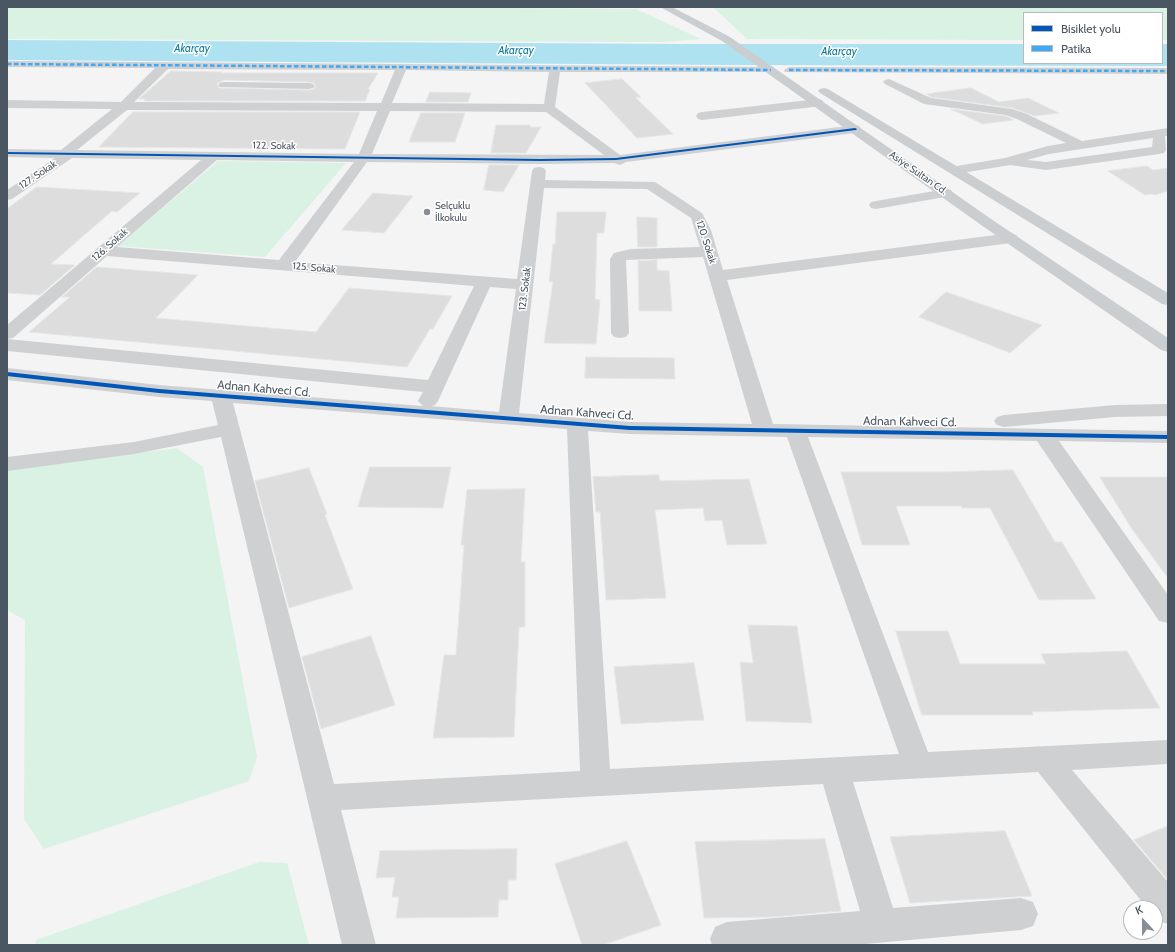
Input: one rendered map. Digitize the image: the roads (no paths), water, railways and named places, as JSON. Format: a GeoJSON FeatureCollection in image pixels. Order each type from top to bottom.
{"type":"FeatureCollection","features":[{"type":"Feature","properties":{"kind":"main road","name":"Asiye Sultan Cd."},"geometry":{"type":"LineString","coordinates":[[665,7],[777,67],[956,170],[1168,300]]}},
{"type":"Feature","properties":{"kind":"main road","name":"Asiye Sultan Cd."},"geometry":{"type":"LineString","coordinates":[[707,18],[740,38],[777,67],[818,103],[1168,346]]}},
{"type":"Feature","properties":{"kind":"street"},"geometry":{"type":"LineString","coordinates":[[7,64],[555,68],[777,67],[1168,71]]}},
{"type":"Feature","properties":{"kind":"street","name":"127. Sokak"},"geometry":{"type":"LineString","coordinates":[[7,196],[66,154],[124,106],[165,65]]}},
{"type":"Feature","properties":{"kind":"street"},"geometry":{"type":"LineString","coordinates":[[283,266],[364,158],[402,67]]}},
{"type":"Feature","properties":{"kind":"street"},"geometry":{"type":"LineString","coordinates":[[7,104],[124,106],[256,102],[385,107],[549,108],[555,68]]}},
{"type":"Feature","properties":{"kind":"street"},"geometry":{"type":"LineString","coordinates":[[890,82],[928,101],[1008,112],[1023,116],[1080,145]]}},
{"type":"Feature","properties":{"kind":"street"},"geometry":{"type":"LineString","coordinates":[[224,86],[309,86]]}},
{"type":"Feature","properties":{"kind":"street"},"geometry":{"type":"LineString","coordinates":[[256,102],[268,86]]}},
{"type":"Feature","properties":{"kind":"street"},"geometry":{"type":"LineString","coordinates":[[213,96],[256,102],[304,97]]}},
{"type":"Feature","properties":{"kind":"street"},"geometry":{"type":"LineString","coordinates":[[702,116],[818,103]]}},
{"type":"Feature","properties":{"kind":"street","name":"120. Sokak"},"geometry":{"type":"LineString","coordinates":[[549,108],[650,185],[697,216],[710,252],[764,430]]}},
{"type":"Feature","properties":{"kind":"street","name":"122. Sokak"},"geometry":{"type":"LineString","coordinates":[[7,154],[541,160],[616,159],[855,129]]}},
{"type":"Feature","properties":{"kind":"street"},"geometry":{"type":"LineString","coordinates":[[956,170],[1006,162],[1048,150],[1163,133],[1160,150],[1046,166],[1006,162]]}},
{"type":"Feature","properties":{"kind":"street","name":"126. Sokak"},"geometry":{"type":"LineString","coordinates":[[7,334],[213,156]]}},
{"type":"Feature","properties":{"kind":"street","name":"123. Sokak"},"geometry":{"type":"LineString","coordinates":[[508,419],[541,160]]}},
{"type":"Feature","properties":{"kind":"street"},"geometry":{"type":"LineString","coordinates":[[7,184],[24,184]]}},
{"type":"Feature","properties":{"kind":"street"},"geometry":{"type":"LineString","coordinates":[[538,184],[650,185]]}},
{"type":"Feature","properties":{"kind":"street"},"geometry":{"type":"LineString","coordinates":[[876,204],[946,193]]}},
{"type":"Feature","properties":{"kind":"street"},"geometry":{"type":"LineString","coordinates":[[717,276],[1011,238]]}},
{"type":"Feature","properties":{"kind":"street","name":"125. Sokak"},"geometry":{"type":"LineString","coordinates":[[103,251],[525,286]]}},
{"type":"Feature","properties":{"kind":"street"},"geometry":{"type":"LineString","coordinates":[[620,333],[618,259],[620,256],[631,254],[710,252]]}},
{"type":"Feature","properties":{"kind":"street"},"geometry":{"type":"LineString","coordinates":[[423,413],[484,282]]}},
{"type":"Feature","properties":{"kind":"street"},"geometry":{"type":"LineString","coordinates":[[7,345],[435,387]]}},
{"type":"Feature","properties":{"kind":"street","name":"Adnan Kahveci Cd."},"geometry":{"type":"LineString","coordinates":[[7,374],[159,391],[423,413],[630,428],[1168,437]]}},
{"type":"Feature","properties":{"kind":"street"},"geometry":{"type":"LineString","coordinates":[[221,396],[359,945]]}},
{"type":"Feature","properties":{"kind":"street","name":"Adnan Kahveci Cd."},"geometry":{"type":"LineString","coordinates":[[883,433],[1115,411],[1168,410]]}},
{"type":"Feature","properties":{"kind":"street"},"geometry":{"type":"LineString","coordinates":[[577,424],[596,783]]}},
{"type":"Feature","properties":{"kind":"street"},"geometry":{"type":"LineString","coordinates":[[7,464],[134,448],[229,429]]}},
{"type":"Feature","properties":{"kind":"street"},"geometry":{"type":"LineString","coordinates":[[795,431],[918,766]]}},
{"type":"Feature","properties":{"kind":"street"},"geometry":{"type":"LineString","coordinates":[[1043,434],[1168,614]]}},
{"type":"Feature","properties":{"kind":"street"},"geometry":{"type":"LineString","coordinates":[[322,798],[1168,752]]}},
{"type":"Feature","properties":{"kind":"street"},"geometry":{"type":"LineString","coordinates":[[1045,759],[1168,908]]}},
{"type":"Feature","properties":{"kind":"street"},"geometry":{"type":"LineString","coordinates":[[834,770],[882,926]]}},
{"type":"Feature","properties":{"kind":"street"},"geometry":{"type":"LineString","coordinates":[[727,939],[1021,914]]}},
{"type":"Feature","properties":{"kind":"water","name":"Akarçay"},"geometry":{"type":"Polygon","coordinates":[[[7,40],[676,44],[1023,44],[1023,64],[1163,64],[1163,44],[1168,44],[1168,66],[734,65],[7,60],[7,40]]]}},
{"type":"Feature","properties":{"kind":"place","name":"Selçuklu İlkokulu"},"geometry":{"type":"Point","coordinates":[427,212]}}]}
